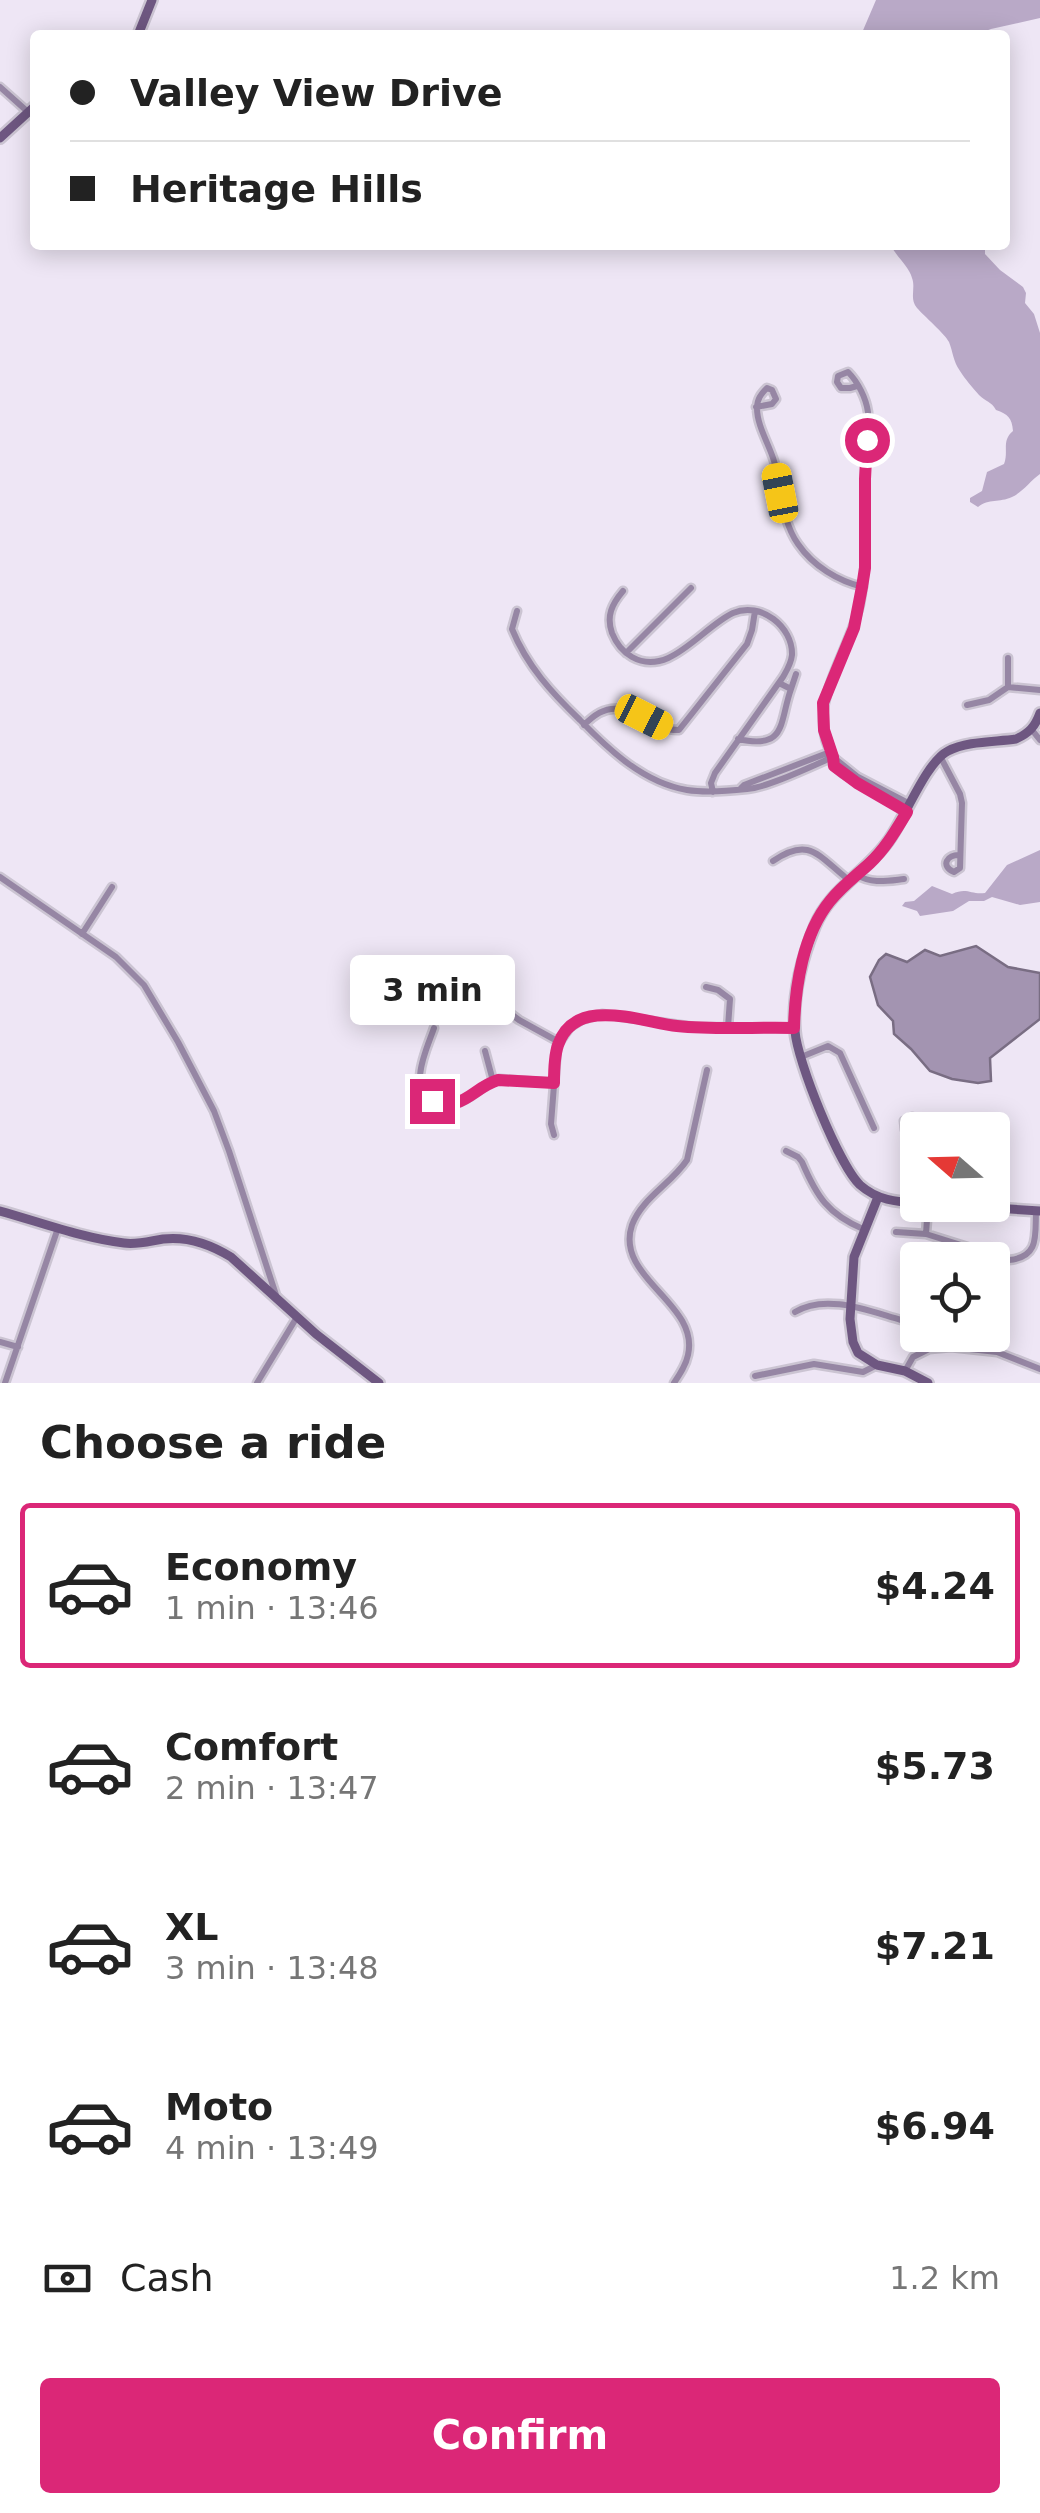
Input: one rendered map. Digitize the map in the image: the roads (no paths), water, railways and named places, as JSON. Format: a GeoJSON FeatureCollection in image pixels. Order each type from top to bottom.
{"type":"FeatureCollection","features":[{"type":"Feature","properties":{"kind":"street"},"geometry":{"type":"LineString","coordinates":[[140,30],[152,0]]}},
{"type":"Feature","properties":{"kind":"street"},"geometry":{"type":"LineString","coordinates":[[0,87],[30,108]]}},
{"type":"Feature","properties":{"kind":"street"},"geometry":{"type":"LineString","coordinates":[[0,138],[30,111]]}},
{"type":"Feature","properties":{"kind":"street"},"geometry":{"type":"LineString","coordinates":[[857,386],[868,412],[865,568],[854,628],[823,703],[824,730],[831,754],[909,808]]}},
{"type":"Feature","properties":{"kind":"street"},"geometry":{"type":"LineString","coordinates":[[756,407],[774,461],[785,515],[799,546],[838,580],[862,587]]}},
{"type":"Feature","properties":{"kind":"street"},"geometry":{"type":"LineString","coordinates":[[626,653],[691,588]]}},
{"type":"Feature","properties":{"kind":"street"},"geometry":{"type":"LineString","coordinates":[[622,590],[613,602],[613,636],[626,653],[646,662],[673,656],[732,614],[754,612],[774,619],[789,636],[790,664],[713,777],[712,792]]}},
{"type":"Feature","properties":{"kind":"street"},"geometry":{"type":"LineString","coordinates":[[517,611],[512,629],[538,676],[599,740],[644,774],[683,790],[746,790],[831,754]]}},
{"type":"Feature","properties":{"kind":"street"},"geometry":{"type":"LineString","coordinates":[[584,725],[594,714],[608,709],[631,712],[667,729],[678,730],[747,644],[754,612]]}},
{"type":"Feature","properties":{"kind":"street"},"geometry":{"type":"LineString","coordinates":[[1008,658],[1008,688]]}},
{"type":"Feature","properties":{"kind":"street"},"geometry":{"type":"LineString","coordinates":[[738,739],[752,742],[777,736],[796,674]]}},
{"type":"Feature","properties":{"kind":"street"},"geometry":{"type":"LineString","coordinates":[[779,683],[790,689]]}},
{"type":"Feature","properties":{"kind":"street"},"geometry":{"type":"LineString","coordinates":[[966,705],[989,700],[1008,688],[1040,690]]}},
{"type":"Feature","properties":{"kind":"street"},"geometry":{"type":"LineString","coordinates":[[900,1201],[878,1196],[859,1184],[846,1166],[800,1057],[794,1028],[798,987],[814,928],[826,906],[879,854],[940,756],[958,747],[1016,739],[1032,730],[1040,713]]}},
{"type":"Feature","properties":{"kind":"street"},"geometry":{"type":"LineString","coordinates":[[1032,730],[1040,740]]}},
{"type":"Feature","properties":{"kind":"street"},"geometry":{"type":"LineString","coordinates":[[940,756],[960,794],[960,855]]}},
{"type":"Feature","properties":{"kind":"street"},"geometry":{"type":"LineString","coordinates":[[773,861],[794,849],[805,850],[815,853],[845,877],[870,882],[904,879]]}},
{"type":"Feature","properties":{"kind":"street"},"geometry":{"type":"LineString","coordinates":[[0,876],[135,974],[156,1004],[196,1076],[230,1150],[278,1300]]}},
{"type":"Feature","properties":{"kind":"street"},"geometry":{"type":"LineString","coordinates":[[82,934],[112,887]]}},
{"type":"Feature","properties":{"kind":"street"},"geometry":{"type":"LineString","coordinates":[[462,963],[503,1008],[559,1042]]}},
{"type":"Feature","properties":{"kind":"street"},"geometry":{"type":"LineString","coordinates":[[706,987],[730,999],[744,1000]]}},
{"type":"Feature","properties":{"kind":"street"},"geometry":{"type":"LineString","coordinates":[[728,1027],[730,999]]}},
{"type":"Feature","properties":{"kind":"street"},"geometry":{"type":"LineString","coordinates":[[554,1135],[551,1124],[559,1042],[570,1027],[582,1020],[602,1014],[672,1026],[794,1028]]}},
{"type":"Feature","properties":{"kind":"street"},"geometry":{"type":"LineString","coordinates":[[434,1028],[420,1078],[422,1090],[432,1101],[451,1105],[493,1081],[554,1083]]}},
{"type":"Feature","properties":{"kind":"street"},"geometry":{"type":"LineString","coordinates":[[800,1057],[828,1046],[840,1053],[874,1128]]}},
{"type":"Feature","properties":{"kind":"street"},"geometry":{"type":"LineString","coordinates":[[485,1051],[493,1081]]}},
{"type":"Feature","properties":{"kind":"street"},"geometry":{"type":"LineString","coordinates":[[674,1383],[688,1358],[684,1326],[637,1265],[629,1241],[636,1217],[646,1202],[688,1160],[707,1070]]}},
{"type":"Feature","properties":{"kind":"street"},"geometry":{"type":"LineString","coordinates":[[786,1151],[802,1162],[819,1198],[832,1212],[864,1230]]}},
{"type":"Feature","properties":{"kind":"street"},"geometry":{"type":"LineString","coordinates":[[878,1196],[854,1257],[850,1306],[853,1342],[858,1353],[877,1365],[905,1371],[928,1383]]}},
{"type":"Feature","properties":{"kind":"street"},"geometry":{"type":"LineString","coordinates":[[896,1232],[926,1234],[1016,1260],[1033,1248],[1038,1210],[1010,1208]]}},
{"type":"Feature","properties":{"kind":"street"},"geometry":{"type":"LineString","coordinates":[[0,1211],[122,1243],[178,1238],[202,1243],[231,1257],[378,1383]]}},
{"type":"Feature","properties":{"kind":"street"},"geometry":{"type":"LineString","coordinates":[[926,1234],[927,1222]]}},
{"type":"Feature","properties":{"kind":"street"},"geometry":{"type":"LineString","coordinates":[[5,1383],[58,1227]]}},
{"type":"Feature","properties":{"kind":"street"},"geometry":{"type":"LineString","coordinates":[[794,1312],[809,1306],[850,1306],[900,1320]]}},
{"type":"Feature","properties":{"kind":"street"},"geometry":{"type":"LineString","coordinates":[[257,1383],[297,1316]]}},
{"type":"Feature","properties":{"kind":"street"},"geometry":{"type":"LineString","coordinates":[[0,1342],[18,1346]]}},
{"type":"Feature","properties":{"kind":"street"},"geometry":{"type":"LineString","coordinates":[[905,1371],[913,1356],[929,1349],[951,1347],[997,1352],[1040,1369]]}},
{"type":"Feature","properties":{"kind":"street"},"geometry":{"type":"LineString","coordinates":[[755,1376],[814,1364],[863,1372],[877,1365]]}}]}
